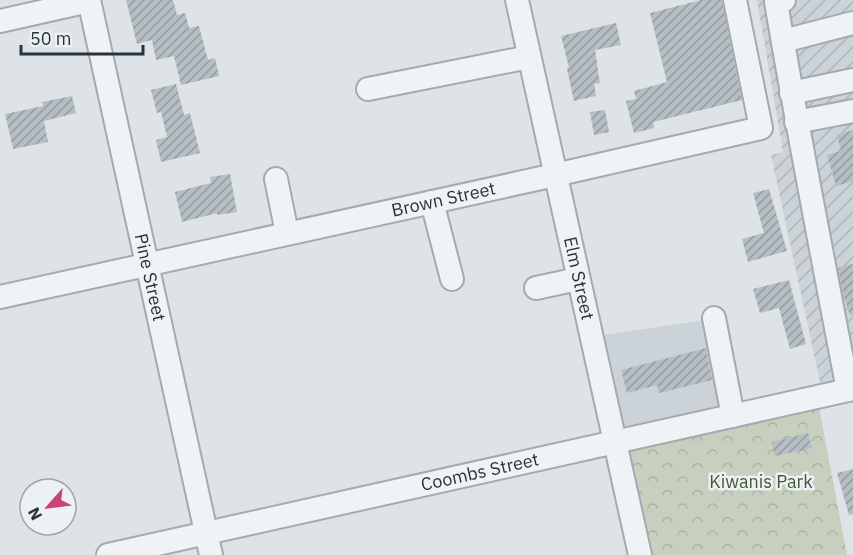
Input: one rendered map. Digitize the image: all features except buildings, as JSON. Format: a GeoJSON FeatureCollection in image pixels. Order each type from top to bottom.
{"type":"FeatureCollection","features":[{"type":"Feature","properties":{"kind":"street","name":"Elm Street"},"geometry":{"type":"LineString","coordinates":[[517,0],[640,555]]}},
{"type":"Feature","properties":{"kind":"street","name":"Brown Street"},"geometry":{"type":"LineString","coordinates":[[0,297],[761,128],[735,0]]}},
{"type":"Feature","properties":{"kind":"street"},"geometry":{"type":"LineString","coordinates":[[784,0],[776,2],[796,122],[851,390]]}},
{"type":"Feature","properties":{"kind":"street"},"geometry":{"type":"LineString","coordinates":[[0,21],[89,1]]}},
{"type":"Feature","properties":{"kind":"street","name":"Pine Street"},"geometry":{"type":"LineString","coordinates":[[89,1],[211,555]]}},
{"type":"Feature","properties":{"kind":"street"},"geometry":{"type":"LineString","coordinates":[[783,41],[853,24]]}},
{"type":"Feature","properties":{"kind":"street"},"geometry":{"type":"LineString","coordinates":[[368,89],[529,57]]}},
{"type":"Feature","properties":{"kind":"street"},"geometry":{"type":"LineString","coordinates":[[792,93],[853,80]]}},
{"type":"Feature","properties":{"kind":"street"},"geometry":{"type":"LineString","coordinates":[[796,122],[853,111]]}},
{"type":"Feature","properties":{"kind":"street"},"geometry":{"type":"LineString","coordinates":[[276,179],[287,233]]}},
{"type":"Feature","properties":{"kind":"street"},"geometry":{"type":"LineString","coordinates":[[432,202],[452,279]]}},
{"type":"Feature","properties":{"kind":"street"},"geometry":{"type":"LineString","coordinates":[[536,288],[578,279]]}},
{"type":"Feature","properties":{"kind":"street"},"geometry":{"type":"LineString","coordinates":[[714,318],[733,416]]}},
{"type":"Feature","properties":{"kind":"street","name":"Coombs Street"},"geometry":{"type":"LineString","coordinates":[[108,555],[851,390]]}},
{"type":"Feature","properties":{"kind":"shaded area"},"geometry":{"type":"Polygon","coordinates":[[[757,0],[853,0],[853,389],[823,396],[771,155],[783,152],[757,0]]]}},
{"type":"Feature","properties":{"kind":"shaded area"},"geometry":{"type":"Polygon","coordinates":[[[705,320],[724,417],[615,442],[591,337],[705,320]]]}},
{"type":"Feature","properties":{"kind":"green space","name":"Kiwanis Park"},"geometry":{"type":"Polygon","coordinates":[[[817,397],[847,555],[640,555],[615,442],[817,397]]]}}]}
